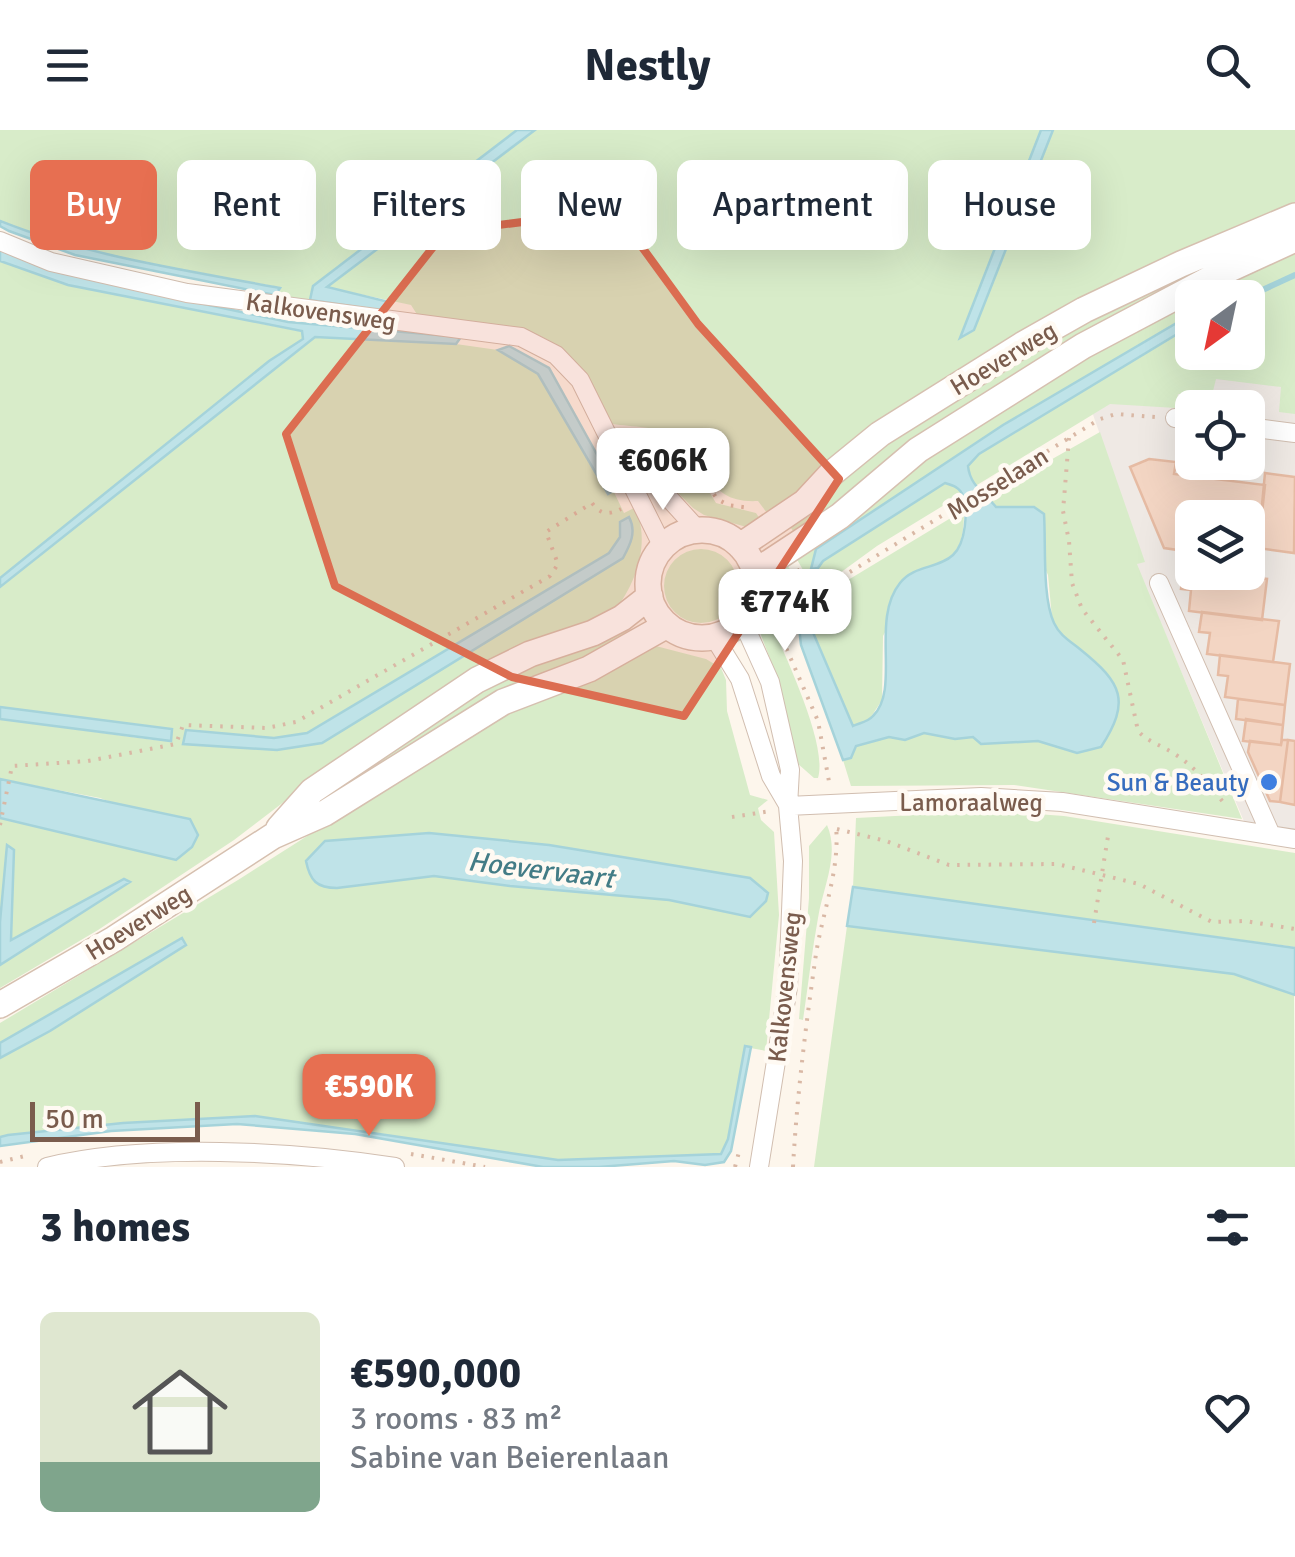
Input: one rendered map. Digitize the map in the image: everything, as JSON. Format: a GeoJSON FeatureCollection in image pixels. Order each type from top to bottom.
{"type":"FeatureCollection","features":[{"type":"Feature","properties":{"kind":"main road","name":"Hoeverweg"},"geometry":{"type":"LineString","coordinates":[[740,546],[805,502],[830,474],[880,434],[1022,345],[1084,310],[1181,264],[1295,216]]}},
{"type":"Feature","properties":{"kind":"main road","name":"Hoeverweg"},"geometry":{"type":"LineString","coordinates":[[755,572],[840,516],[918,450],[1083,346],[1295,239]]}},
{"type":"Feature","properties":{"kind":"main road"},"geometry":{"type":"LineString","coordinates":[[698,530],[713,531],[740,546],[755,572],[756,589],[752,606],[742,620],[730,631],[714,637],[681,634],[667,626],[656,612],[648,579],[663,548],[673,539],[698,530]]}},
{"type":"Feature","properties":{"kind":"main road","name":"Hoeverweg"},"geometry":{"type":"LineString","coordinates":[[273,836],[312,792],[477,680],[530,654],[593,634],[650,596]]}},
{"type":"Feature","properties":{"kind":"main road","name":"Hoeverweg"},"geometry":{"type":"LineString","coordinates":[[0,1005],[114,939],[273,836],[325,813],[503,702],[589,669],[667,626]]}},
{"type":"Feature","properties":{"kind":"street","name":"Kalkovensweg"},"geometry":{"type":"LineString","coordinates":[[0,241],[51,262],[187,292],[521,337],[546,348],[580,380],[663,548]]}},
{"type":"Feature","properties":{"kind":"street","name":"Kalkovensweg"},"geometry":{"type":"LineString","coordinates":[[602,429],[698,530]]}},
{"type":"Feature","properties":{"kind":"street"},"geometry":{"type":"LineString","coordinates":[[1265,430],[1295,434]]}},
{"type":"Feature","properties":{"kind":"street"},"geometry":{"type":"LineString","coordinates":[[1159,583],[1271,835]]}},
{"type":"Feature","properties":{"kind":"street","name":"Kalkovensweg"},"geometry":{"type":"LineString","coordinates":[[742,620],[770,682],[790,770],[788,806],[794,887],[775,1077],[759,1167]]}},
{"type":"Feature","properties":{"kind":"street","name":"Kalkovensweg"},"geometry":{"type":"LineString","coordinates":[[714,637],[740,679],[771,776],[788,806]]}},
{"type":"Feature","properties":{"kind":"street","name":"Lamoraalweg"},"geometry":{"type":"LineString","coordinates":[[788,806],[981,796],[1062,802],[1295,839]]}},
{"type":"Feature","properties":{"kind":"street"},"geometry":{"type":"LineString","coordinates":[[48,1167],[181,1153],[337,1158],[395,1167]]}},
{"type":"Feature","properties":{"kind":"path","name":"Mosselaan"},"geometry":{"type":"LineString","coordinates":[[813,594],[1108,416],[1175,419]]}},
{"type":"Feature","properties":{"kind":"path"},"geometry":{"type":"LineString","coordinates":[[602,429],[640,431],[666,438],[686,452],[717,500],[734,507],[757,509],[771,526]]}},
{"type":"Feature","properties":{"kind":"path"},"geometry":{"type":"LineString","coordinates":[[1069,438],[1063,512],[1072,583],[1082,609],[1122,660],[1138,731],[1203,777],[1245,831]]}},
{"type":"Feature","properties":{"kind":"path"},"geometry":{"type":"LineString","coordinates":[[0,824],[12,766],[88,760],[160,748],[176,744],[184,724],[266,728],[296,722],[550,576],[558,564],[546,532],[592,503],[603,513],[611,514],[638,500]]}},
{"type":"Feature","properties":{"kind":"path"},"geometry":{"type":"LineString","coordinates":[[786,552],[813,594],[782,613],[777,627],[818,721],[833,804]]}},
{"type":"Feature","properties":{"kind":"path"},"geometry":{"type":"LineString","coordinates":[[1094,923],[1112,810]]}},
{"type":"Feature","properties":{"kind":"path"},"geometry":{"type":"LineString","coordinates":[[732,817],[760,815]]}},
{"type":"Feature","properties":{"kind":"path","name":"Kalkovensweg"},"geometry":{"type":"LineString","coordinates":[[794,1167],[797,1104],[816,952],[838,862],[837,829],[886,841],[949,865],[1057,864],[1101,876]]}},
{"type":"Feature","properties":{"kind":"path"},"geometry":{"type":"LineString","coordinates":[[1101,876],[1140,884],[1212,922],[1245,921],[1295,929]]}},
{"type":"Feature","properties":{"kind":"highlighted area"},"geometry":{"type":"Polygon","coordinates":[[[615,210],[698,324],[839,479],[684,716],[512,677],[335,586],[286,434],[445,232],[615,210]]]}},
{"type":"Feature","properties":{"kind":"shaded area"},"geometry":{"type":"Polygon","coordinates":[[[1295,324],[1295,845],[1251,838],[1136,564],[1144,561],[1090,406],[1195,370],[1265,370],[1265,342],[1295,324]]]}},
{"type":"Feature","properties":{"kind":"green space"},"geometry":{"type":"Polygon","coordinates":[[[0,130],[517,130],[478,160],[336,160],[336,250],[360,250],[313,286],[310,300],[275,295],[279,287],[91,250],[157,250],[157,160],[30,160],[30,232],[0,221],[0,130]]]}},
{"type":"Feature","properties":{"kind":"green space"},"geometry":{"type":"Polygon","coordinates":[[[535,130],[1041,130],[1029,160],[928,160],[928,250],[995,250],[961,337],[974,330],[1006,250],[1091,250],[1091,160],[1041,160],[1053,130],[1295,130],[1295,207],[1210,242],[812,482],[770,517],[758,501],[727,496],[717,488],[687,446],[675,437],[652,429],[612,424],[576,363],[536,334],[513,327],[418,316],[411,305],[326,287],[375,250],[501,250],[501,160],[495,160],[535,130]]]}},
{"type":"Feature","properties":{"kind":"green space"},"geometry":{"type":"Polygon","coordinates":[[[1247,240],[1186,280],[1175,280],[1175,287],[796,535],[788,524],[841,473],[1034,345],[1247,240]]]}},
{"type":"Feature","properties":{"kind":"green space"},"geometry":{"type":"Polygon","coordinates":[[[1295,248],[1295,414],[1279,412],[1281,387],[1216,379],[1213,390],[1175,390],[1175,408],[1110,404],[877,546],[833,578],[815,583],[807,577],[795,556],[954,434],[1175,308],[1175,370],[1265,370],[1265,280],[1230,280],[1295,248]]]}},
{"type":"Feature","properties":{"kind":"green space"},"geometry":{"type":"Polygon","coordinates":[[[0,261],[68,285],[303,332],[303,339],[269,361],[0,578],[0,261]]]}},
{"type":"Feature","properties":{"kind":"green space"},"geometry":{"type":"Polygon","coordinates":[[[316,337],[498,350],[538,374],[608,493],[613,490],[624,513],[636,507],[641,517],[642,543],[637,567],[615,610],[327,769],[234,840],[98,930],[0,988],[0,965],[129,882],[123,880],[11,940],[14,850],[0,922],[0,818],[175,860],[192,847],[198,835],[100,798],[0,779],[0,719],[170,741],[172,729],[0,707],[0,587],[316,337]],[[620,537],[609,553],[306,733],[274,738],[186,730],[322,743],[622,558],[620,537]]]}},
{"type":"Feature","properties":{"kind":"green space"},"geometry":{"type":"Polygon","coordinates":[[[1100,432],[1145,562],[1137,564],[1242,819],[1014,785],[851,786],[843,760],[851,758],[856,746],[889,737],[905,740],[924,733],[955,739],[973,737],[992,744],[1039,741],[1071,749],[1106,672],[1061,636],[1052,618],[1048,575],[1015,506],[996,507],[987,496],[1100,432]]]}},
{"type":"Feature","properties":{"kind":"green space"},"geometry":{"type":"Polygon","coordinates":[[[626,433],[658,441],[681,454],[716,503],[756,513],[762,522],[750,528],[693,508],[622,437],[626,433]]]}},
{"type":"Feature","properties":{"kind":"green space"},"geometry":{"type":"Polygon","coordinates":[[[964,510],[956,551],[942,562],[918,569],[883,636],[882,700],[869,720],[853,727],[809,623],[787,634],[785,621],[964,510]]]}},
{"type":"Feature","properties":{"kind":"green space"},"geometry":{"type":"Polygon","coordinates":[[[701,549],[727,560],[738,586],[727,612],[701,623],[675,612],[664,586],[675,560],[701,549]]]}},
{"type":"Feature","properties":{"kind":"green space"},"geometry":{"type":"Polygon","coordinates":[[[786,563],[797,592],[771,622],[811,723],[817,744],[818,778],[797,763],[775,672],[761,635],[770,587],[786,563]]]}},
{"type":"Feature","properties":{"kind":"green space"},"geometry":{"type":"Polygon","coordinates":[[[624,627],[632,638],[312,813],[307,807],[496,680],[624,627]]]}},
{"type":"Feature","properties":{"kind":"green space"},"geometry":{"type":"Polygon","coordinates":[[[652,645],[706,659],[721,668],[726,680],[727,711],[750,795],[768,800],[758,808],[761,820],[774,832],[779,915],[766,1051],[745,1047],[728,1139],[721,1154],[558,1160],[255,1116],[123,1123],[0,1137],[0,1058],[50,1031],[186,944],[182,939],[0,1043],[0,1023],[238,880],[479,727],[652,645]],[[514,843],[337,888],[434,876],[669,900],[750,917],[549,845],[514,843]]]}},
{"type":"Feature","properties":{"kind":"green space"},"geometry":{"type":"Polygon","coordinates":[[[994,811],[1064,816],[1295,853],[1295,947],[853,887],[856,818],[994,811]]]}},
{"type":"Feature","properties":{"kind":"green space"},"geometry":{"type":"Polygon","coordinates":[[[827,825],[831,859],[803,1020],[799,1019],[809,898],[809,846],[827,825]]]}},
{"type":"Feature","properties":{"kind":"green space"},"geometry":{"type":"Polygon","coordinates":[[[847,926],[1234,974],[1294,994],[1295,1167],[814,1167],[847,926]]]}},
{"type":"Feature","properties":{"kind":"water"},"geometry":{"type":"Polygon","coordinates":[[[517,130],[535,130],[495,160],[478,160],[517,130]]]}},
{"type":"Feature","properties":{"kind":"water"},"geometry":{"type":"Polygon","coordinates":[[[1041,130],[1053,130],[1041,160],[1029,160],[1041,130]]]}},
{"type":"Feature","properties":{"kind":"water"},"geometry":{"type":"Polygon","coordinates":[[[0,221],[30,232],[30,239],[9,231],[0,226],[0,221]]]}},
{"type":"Feature","properties":{"kind":"water"},"geometry":{"type":"Polygon","coordinates":[[[0,249],[125,287],[288,322],[461,337],[456,344],[315,337],[0,587],[0,578],[269,361],[303,339],[302,331],[68,285],[0,261],[0,249]]]}},
{"type":"Feature","properties":{"kind":"water"},"geometry":{"type":"Polygon","coordinates":[[[61,250],[91,250],[280,288],[275,295],[61,250]]]}},
{"type":"Feature","properties":{"kind":"water"},"geometry":{"type":"Polygon","coordinates":[[[360,250],[376,250],[327,287],[389,302],[384,311],[310,300],[313,286],[360,250]]]}},
{"type":"Feature","properties":{"kind":"water"},"geometry":{"type":"Polygon","coordinates":[[[994,250],[1006,250],[974,330],[960,338],[994,250]]]}},
{"type":"Feature","properties":{"kind":"water"},"geometry":{"type":"Polygon","coordinates":[[[1175,324],[1175,335],[979,454],[968,466],[975,484],[996,507],[1034,507],[1044,514],[1050,612],[1062,635],[1113,683],[1119,705],[1110,731],[1101,747],[1077,753],[1038,741],[981,744],[973,737],[955,739],[924,733],[905,740],[889,737],[856,746],[851,758],[843,760],[801,645],[799,627],[809,623],[853,726],[871,718],[885,689],[891,598],[906,577],[947,559],[957,550],[965,527],[963,496],[958,488],[945,483],[811,569],[816,549],[1003,425],[1175,324]]]}},
{"type":"Feature","properties":{"kind":"water"},"geometry":{"type":"Polygon","coordinates":[[[509,346],[549,368],[616,489],[608,494],[538,374],[498,350],[509,346]]]}},
{"type":"Feature","properties":{"kind":"water"},"geometry":{"type":"Polygon","coordinates":[[[629,517],[632,533],[623,558],[322,743],[277,750],[183,744],[186,730],[274,738],[307,733],[609,553],[620,537],[620,522],[629,517]]]}},
{"type":"Feature","properties":{"kind":"water"},"geometry":{"type":"Polygon","coordinates":[[[0,707],[172,729],[171,741],[0,719],[0,707]]]}},
{"type":"Feature","properties":{"kind":"water"},"geometry":{"type":"Polygon","coordinates":[[[0,779],[190,819],[198,835],[192,847],[176,860],[0,818],[0,779]]]}},
{"type":"Feature","properties":{"kind":"water","name":"Hoevervaart"},"geometry":{"type":"Polygon","coordinates":[[[429,833],[549,845],[750,878],[768,893],[766,901],[750,917],[669,900],[434,876],[330,888],[312,878],[306,861],[325,841],[429,833]]]}},
{"type":"Feature","properties":{"kind":"water"},"geometry":{"type":"Polygon","coordinates":[[[7,845],[14,850],[11,940],[124,879],[130,882],[0,965],[7,845]]]}},
{"type":"Feature","properties":{"kind":"water"},"geometry":{"type":"Polygon","coordinates":[[[853,887],[1295,948],[1295,995],[1234,974],[847,926],[853,887]]]}},
{"type":"Feature","properties":{"kind":"water"},"geometry":{"type":"Polygon","coordinates":[[[182,938],[186,945],[0,1058],[0,1043],[182,938]]]}},
{"type":"Feature","properties":{"kind":"water"},"geometry":{"type":"Polygon","coordinates":[[[745,1046],[751,1047],[731,1151],[724,1162],[705,1165],[674,1161],[543,1167],[355,1134],[237,1124],[111,1131],[0,1146],[0,1137],[8,1135],[123,1123],[255,1116],[558,1160],[721,1154],[728,1139],[745,1046]]]}},
{"type":"Feature","properties":{"kind":"building"},"geometry":{"type":"Polygon","coordinates":[[[1149,459],[1175,462],[1175,480],[1265,485],[1263,500],[1175,500],[1175,550],[1164,548],[1130,467],[1149,459]]]}},
{"type":"Feature","properties":{"kind":"building"},"geometry":{"type":"Polygon","coordinates":[[[1265,473],[1295,477],[1294,553],[1265,549],[1265,473]]]}},
{"type":"Feature","properties":{"kind":"building"},"geometry":{"type":"Polygon","coordinates":[[[1267,579],[1262,620],[1189,611],[1191,590],[1265,590],[1267,579]]]}},
{"type":"Feature","properties":{"kind":"building"},"geometry":{"type":"Polygon","coordinates":[[[1202,612],[1279,621],[1273,662],[1207,654],[1210,633],[1199,632],[1202,612]]]}},
{"type":"Feature","properties":{"kind":"building"},"geometry":{"type":"Polygon","coordinates":[[[1220,655],[1290,664],[1285,705],[1225,697],[1228,676],[1218,675],[1220,655]]]}},
{"type":"Feature","properties":{"kind":"building"},"geometry":{"type":"Polygon","coordinates":[[[1238,699],[1285,705],[1283,725],[1236,719],[1238,699]]]}},
{"type":"Feature","properties":{"kind":"building"},"geometry":{"type":"Polygon","coordinates":[[[1246,719],[1283,725],[1281,745],[1243,741],[1246,719]]]}},
{"type":"Feature","properties":{"kind":"building"},"geometry":{"type":"Polygon","coordinates":[[[1282,740],[1288,740],[1280,802],[1270,801],[1248,752],[1250,741],[1281,745],[1282,740]]]}},
{"type":"Feature","properties":{"kind":"building"},"geometry":{"type":"Polygon","coordinates":[[[1288,740],[1295,741],[1295,805],[1280,802],[1288,740]]]}},
{"type":"Feature","properties":{"kind":"waterway"},"geometry":{"type":"LineString","coordinates":[[1265,289],[1295,275]]}},
{"type":"Feature","properties":{"kind":"place","name":"Sun & Beauty"},"geometry":{"type":"Point","coordinates":[1269,782]}}]}
